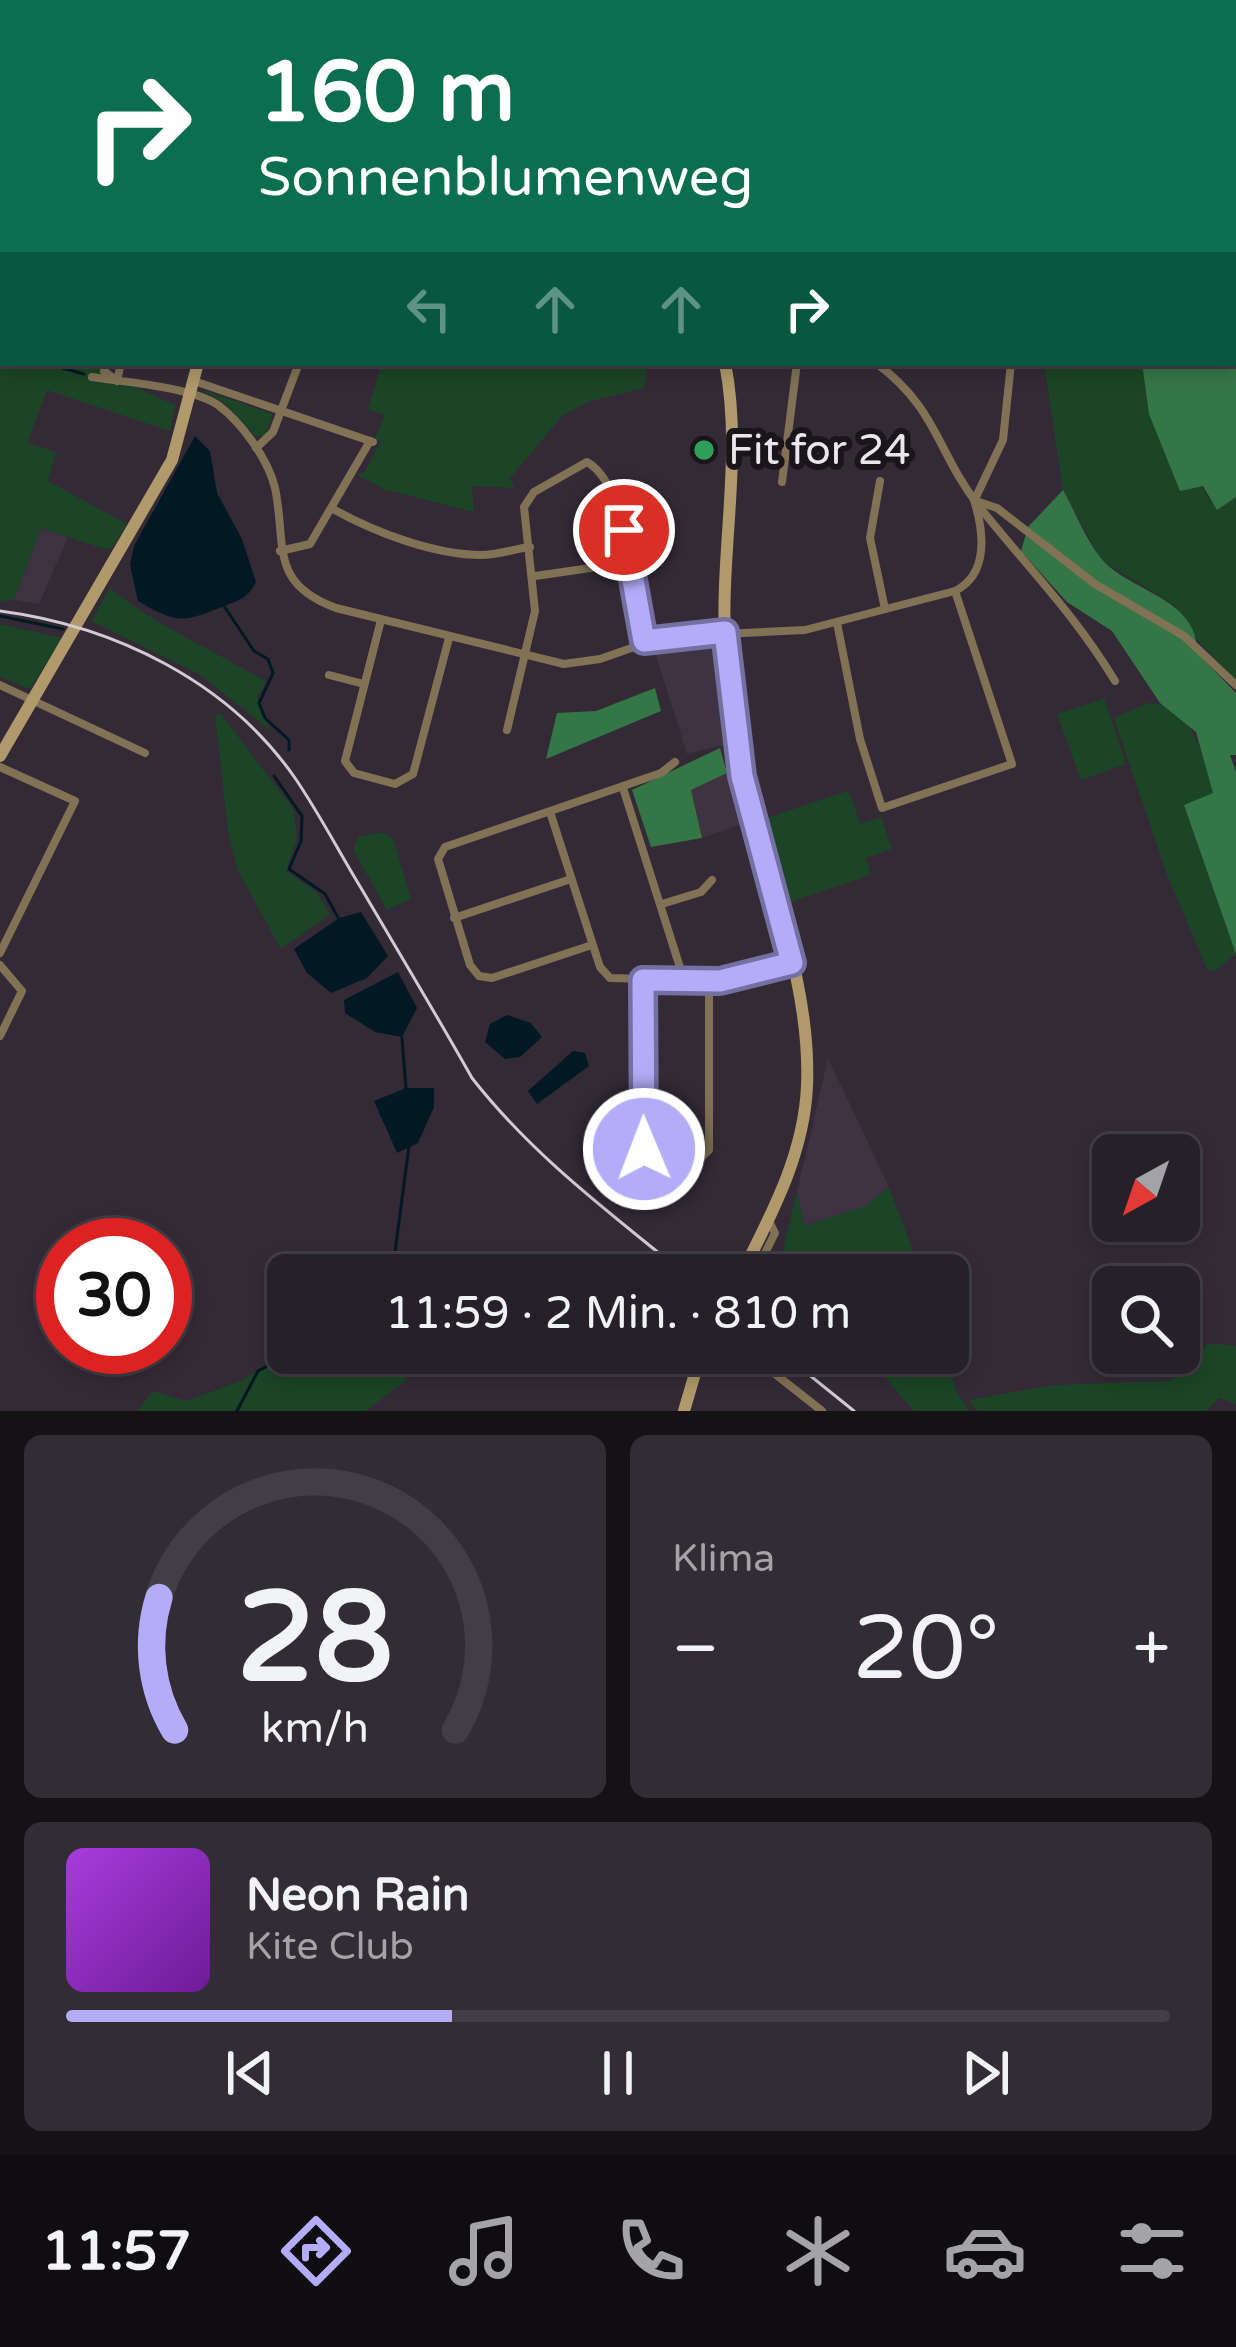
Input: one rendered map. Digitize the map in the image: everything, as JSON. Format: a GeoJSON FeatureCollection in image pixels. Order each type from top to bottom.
{"type":"FeatureCollection","features":[{"type":"Feature","properties":{"kind":"main road"},"geometry":{"type":"LineString","coordinates":[[0,756],[160,482],[181,434],[197,366]]}},
{"type":"Feature","properties":{"kind":"main road"},"geometry":{"type":"LineString","coordinates":[[724,366],[734,429],[725,632],[742,776],[792,963],[807,1085],[798,1144],[752,1254]]}},
{"type":"Feature","properties":{"kind":"main road"},"geometry":{"type":"LineString","coordinates":[[684,1411],[695,1374]]}},
{"type":"Feature","properties":{"kind":"street"},"geometry":{"type":"LineString","coordinates":[[117,381],[120,366]]}},
{"type":"Feature","properties":{"kind":"street"},"geometry":{"type":"LineString","coordinates":[[256,448],[273,432],[298,366]]}},
{"type":"Feature","properties":{"kind":"street"},"geometry":{"type":"LineString","coordinates":[[782,482],[797,366]]}},
{"type":"Feature","properties":{"kind":"street"},"geometry":{"type":"LineString","coordinates":[[880,366],[906,386],[924,410],[974,500],[1070,609],[1115,681]]}},
{"type":"Feature","properties":{"kind":"street"},"geometry":{"type":"LineString","coordinates":[[92,376],[187,394],[217,405],[256,448],[274,486],[280,550],[289,574],[308,594],[381,620],[523,658],[582,663],[644,641],[805,630],[968,584],[980,566],[980,520],[974,500],[1003,440],[1011,366]]}},
{"type":"Feature","properties":{"kind":"street"},"geometry":{"type":"LineString","coordinates":[[104,371],[117,381]]}},
{"type":"Feature","properties":{"kind":"street"},"geometry":{"type":"LineString","coordinates":[[192,380],[372,442],[308,547],[280,550]]}},
{"type":"Feature","properties":{"kind":"street"},"geometry":{"type":"LineString","coordinates":[[507,730],[536,611],[524,507],[534,492],[590,462],[614,498],[632,562],[644,641]]}},
{"type":"Feature","properties":{"kind":"street"},"geometry":{"type":"LineString","coordinates":[[880,481],[870,538],[885,609]]}},
{"type":"Feature","properties":{"kind":"street"},"geometry":{"type":"LineString","coordinates":[[974,500],[997,508],[1095,584],[1184,636],[1236,685]]}},
{"type":"Feature","properties":{"kind":"street"},"geometry":{"type":"LineString","coordinates":[[334,509],[370,529],[481,555],[530,547]]}},
{"type":"Feature","properties":{"kind":"street"},"geometry":{"type":"LineString","coordinates":[[535,576],[632,562]]}},
{"type":"Feature","properties":{"kind":"street"},"geometry":{"type":"LineString","coordinates":[[837,623],[860,740],[882,808],[1012,764],[955,591]]}},
{"type":"Feature","properties":{"kind":"street"},"geometry":{"type":"LineString","coordinates":[[381,620],[346,766],[354,773],[404,783],[413,774],[449,638]]}},
{"type":"Feature","properties":{"kind":"street"},"geometry":{"type":"LineString","coordinates":[[329,675],[364,684]]}},
{"type":"Feature","properties":{"kind":"street"},"geometry":{"type":"LineString","coordinates":[[0,685],[145,753]]}},
{"type":"Feature","properties":{"kind":"street"},"geometry":{"type":"LineString","coordinates":[[592,945],[485,979],[472,971],[438,869],[445,847],[623,788],[675,761]]}},
{"type":"Feature","properties":{"kind":"street"},"geometry":{"type":"LineString","coordinates":[[0,767],[75,801],[0,953]]}},
{"type":"Feature","properties":{"kind":"street"},"geometry":{"type":"LineString","coordinates":[[623,788],[684,980]]}},
{"type":"Feature","properties":{"kind":"street"},"geometry":{"type":"LineString","coordinates":[[550,815],[592,945],[610,978],[709,981],[792,963]]}},
{"type":"Feature","properties":{"kind":"street"},"geometry":{"type":"LineString","coordinates":[[454,918],[571,879]]}},
{"type":"Feature","properties":{"kind":"street"},"geometry":{"type":"LineString","coordinates":[[662,904],[701,892],[712,880]]}},
{"type":"Feature","properties":{"kind":"street"},"geometry":{"type":"LineString","coordinates":[[0,965],[22,991],[0,1036]]}},
{"type":"Feature","properties":{"kind":"street"},"geometry":{"type":"LineString","coordinates":[[643,980],[643,1142],[657,1162],[697,1162],[709,1150],[709,981]]}},
{"type":"Feature","properties":{"kind":"street"},"geometry":{"type":"LineString","coordinates":[[764,1254],[775,1233],[769,1221]]}},
{"type":"Feature","properties":{"kind":"street"},"geometry":{"type":"LineString","coordinates":[[775,1374],[823,1411]]}},
{"type":"Feature","properties":{"kind":"shaded area"},"geometry":{"type":"Polygon","coordinates":[[[41,527],[68,537],[39,604],[14,600],[41,527]]]}},
{"type":"Feature","properties":{"kind":"shaded area"},"geometry":{"type":"Polygon","coordinates":[[[717,640],[728,744],[687,754],[653,646],[717,640]]]}},
{"type":"Feature","properties":{"kind":"shaded area"},"geometry":{"type":"Polygon","coordinates":[[[733,770],[747,822],[702,838],[691,790],[733,770]]]}},
{"type":"Feature","properties":{"kind":"shaded area"},"geometry":{"type":"Polygon","coordinates":[[[828,1058],[889,1187],[866,1206],[804,1226],[797,1192],[828,1058]]]}},
{"type":"Feature","properties":{"kind":"green space"},"geometry":{"type":"Polygon","coordinates":[[[0,366],[108,366],[104,373],[175,405],[170,431],[47,390],[27,443],[56,452],[48,481],[127,524],[112,548],[105,549],[41,528],[14,600],[0,601],[0,366]]]}},
{"type":"Feature","properties":{"kind":"green space"},"geometry":{"type":"Polygon","coordinates":[[[381,366],[648,366],[644,388],[587,402],[563,415],[510,478],[514,488],[472,486],[474,512],[383,489],[356,474],[364,473],[380,442],[375,439],[385,415],[368,409],[381,366]]]}},
{"type":"Feature","properties":{"kind":"green space"},"geometry":{"type":"Polygon","coordinates":[[[1044,366],[1142,366],[1149,414],[1217,509],[1236,497],[1236,680],[1198,641],[1173,604],[1101,560],[1063,490],[1044,366]]]}},
{"type":"Feature","properties":{"kind":"green space"},"geometry":{"type":"Polygon","coordinates":[[[1142,366],[1236,366],[1236,497],[1217,510],[1203,486],[1180,491],[1149,414],[1142,366]]]}},
{"type":"Feature","properties":{"kind":"green space"},"geometry":{"type":"Polygon","coordinates":[[[197,388],[273,414],[266,434],[256,437],[225,403],[197,388]]]}},
{"type":"Feature","properties":{"kind":"green space"},"geometry":{"type":"Polygon","coordinates":[[[1063,490],[1100,557],[1186,619],[1197,653],[1236,693],[1236,755],[1230,755],[1236,772],[1236,954],[1184,805],[1213,793],[1196,732],[1160,703],[1112,631],[1067,602],[1021,551],[1028,527],[1063,490]]]}},
{"type":"Feature","properties":{"kind":"green space"},"geometry":{"type":"Polygon","coordinates":[[[110,588],[166,626],[266,682],[257,696],[270,730],[199,674],[91,621],[110,588]]]}},
{"type":"Feature","properties":{"kind":"green space"},"geometry":{"type":"Polygon","coordinates":[[[0,624],[62,638],[30,689],[0,677],[0,624]]]}},
{"type":"Feature","properties":{"kind":"green space"},"geometry":{"type":"Polygon","coordinates":[[[655,688],[661,711],[546,759],[557,713],[596,711],[655,688]]]}},
{"type":"Feature","properties":{"kind":"green space"},"geometry":{"type":"Polygon","coordinates":[[[1104,699],[1126,764],[1081,780],[1057,714],[1104,699]]]}},
{"type":"Feature","properties":{"kind":"green space"},"geometry":{"type":"Polygon","coordinates":[[[1148,703],[1163,705],[1186,723],[1214,793],[1184,805],[1236,954],[1214,972],[1207,969],[1167,875],[1114,718],[1148,703]]]}},
{"type":"Feature","properties":{"kind":"green space"},"geometry":{"type":"Polygon","coordinates":[[[221,714],[293,809],[297,837],[286,871],[317,893],[330,914],[281,949],[238,871],[228,831],[215,715],[221,714]]]}},
{"type":"Feature","properties":{"kind":"green space"},"geometry":{"type":"Polygon","coordinates":[[[720,748],[727,773],[691,790],[702,838],[651,847],[632,790],[720,748]]]}},
{"type":"Feature","properties":{"kind":"green space"},"geometry":{"type":"Polygon","coordinates":[[[848,791],[861,824],[881,817],[892,849],[866,858],[871,875],[790,902],[761,820],[848,791]]]}},
{"type":"Feature","properties":{"kind":"green space"},"geometry":{"type":"Polygon","coordinates":[[[380,832],[393,838],[411,899],[387,910],[353,849],[358,837],[380,832]]]}},
{"type":"Feature","properties":{"kind":"green space"},"geometry":{"type":"Polygon","coordinates":[[[889,1187],[914,1254],[782,1254],[797,1192],[805,1226],[865,1206],[889,1187]]]}},
{"type":"Feature","properties":{"kind":"green space"},"geometry":{"type":"Polygon","coordinates":[[[1209,1343],[1236,1346],[1236,1404],[1219,1398],[1206,1411],[977,1411],[969,1400],[1054,1385],[1171,1381],[1178,1374],[1200,1374],[1200,1352],[1209,1343]]]}},
{"type":"Feature","properties":{"kind":"green space"},"geometry":{"type":"Polygon","coordinates":[[[267,1364],[267,1374],[405,1374],[407,1380],[365,1411],[137,1411],[153,1391],[186,1401],[241,1381],[267,1364]]]}},
{"type":"Feature","properties":{"kind":"green space"},"geometry":{"type":"Polygon","coordinates":[[[882,1374],[952,1374],[969,1411],[914,1411],[882,1374]]]}},
{"type":"Feature","properties":{"kind":"water"},"geometry":{"type":"Polygon","coordinates":[[[195,436],[210,451],[217,493],[242,539],[256,582],[237,601],[182,618],[138,601],[130,565],[134,546],[195,436]]]}},
{"type":"Feature","properties":{"kind":"water"},"geometry":{"type":"Polygon","coordinates":[[[361,912],[388,956],[367,978],[331,993],[307,973],[294,949],[339,918],[361,912]]]}},
{"type":"Feature","properties":{"kind":"water"},"geometry":{"type":"Polygon","coordinates":[[[398,972],[417,1008],[402,1037],[375,1032],[345,1013],[344,1000],[398,972]]]}},
{"type":"Feature","properties":{"kind":"water"},"geometry":{"type":"Polygon","coordinates":[[[507,1015],[531,1023],[542,1037],[520,1057],[505,1059],[485,1042],[490,1024],[507,1015]]]}},
{"type":"Feature","properties":{"kind":"water"},"geometry":{"type":"Polygon","coordinates":[[[573,1051],[585,1053],[589,1066],[537,1104],[528,1091],[573,1051]]]}},
{"type":"Feature","properties":{"kind":"water"},"geometry":{"type":"Polygon","coordinates":[[[406,1088],[434,1088],[434,1107],[418,1143],[397,1153],[374,1101],[406,1088]]]}},
{"type":"Feature","properties":{"kind":"waterway"},"geometry":{"type":"LineString","coordinates":[[55,366],[84,374]]}},
{"type":"Feature","properties":{"kind":"waterway"},"geometry":{"type":"LineString","coordinates":[[224,606],[254,651],[268,659],[273,673],[259,703],[265,718],[289,740],[289,750]]}},
{"type":"Feature","properties":{"kind":"waterway"},"geometry":{"type":"LineString","coordinates":[[0,616],[63,629]]}},
{"type":"Feature","properties":{"kind":"waterway"},"geometry":{"type":"LineString","coordinates":[[274,776],[302,816],[301,841],[289,869],[325,894],[339,919]]}},
{"type":"Feature","properties":{"kind":"waterway"},"geometry":{"type":"LineString","coordinates":[[402,1038],[406,1089]]}},
{"type":"Feature","properties":{"kind":"waterway"},"geometry":{"type":"LineString","coordinates":[[395,1254],[409,1146]]}},
{"type":"Feature","properties":{"kind":"waterway"},"geometry":{"type":"LineString","coordinates":[[237,1411],[258,1371],[267,1366]]}},
{"type":"Feature","properties":{"kind":"railway"},"geometry":{"type":"LineString","coordinates":[[0,611],[85,630],[126,645],[202,686],[237,713],[304,791],[472,1078],[546,1158],[660,1254]]}},
{"type":"Feature","properties":{"kind":"railway"},"geometry":{"type":"LineString","coordinates":[[808,1374],[854,1411]]}},
{"type":"Feature","properties":{"kind":"place","name":"Fit for 24"},"geometry":{"type":"Point","coordinates":[704,450]}},
{"type":"Feature","properties":{"kind":"route"},"geometry":{"type":"LineString","coordinates":[[624,530],[644,641],[725,632],[742,776],[792,963],[720,981],[643,980],[644,1149]]}}]}
